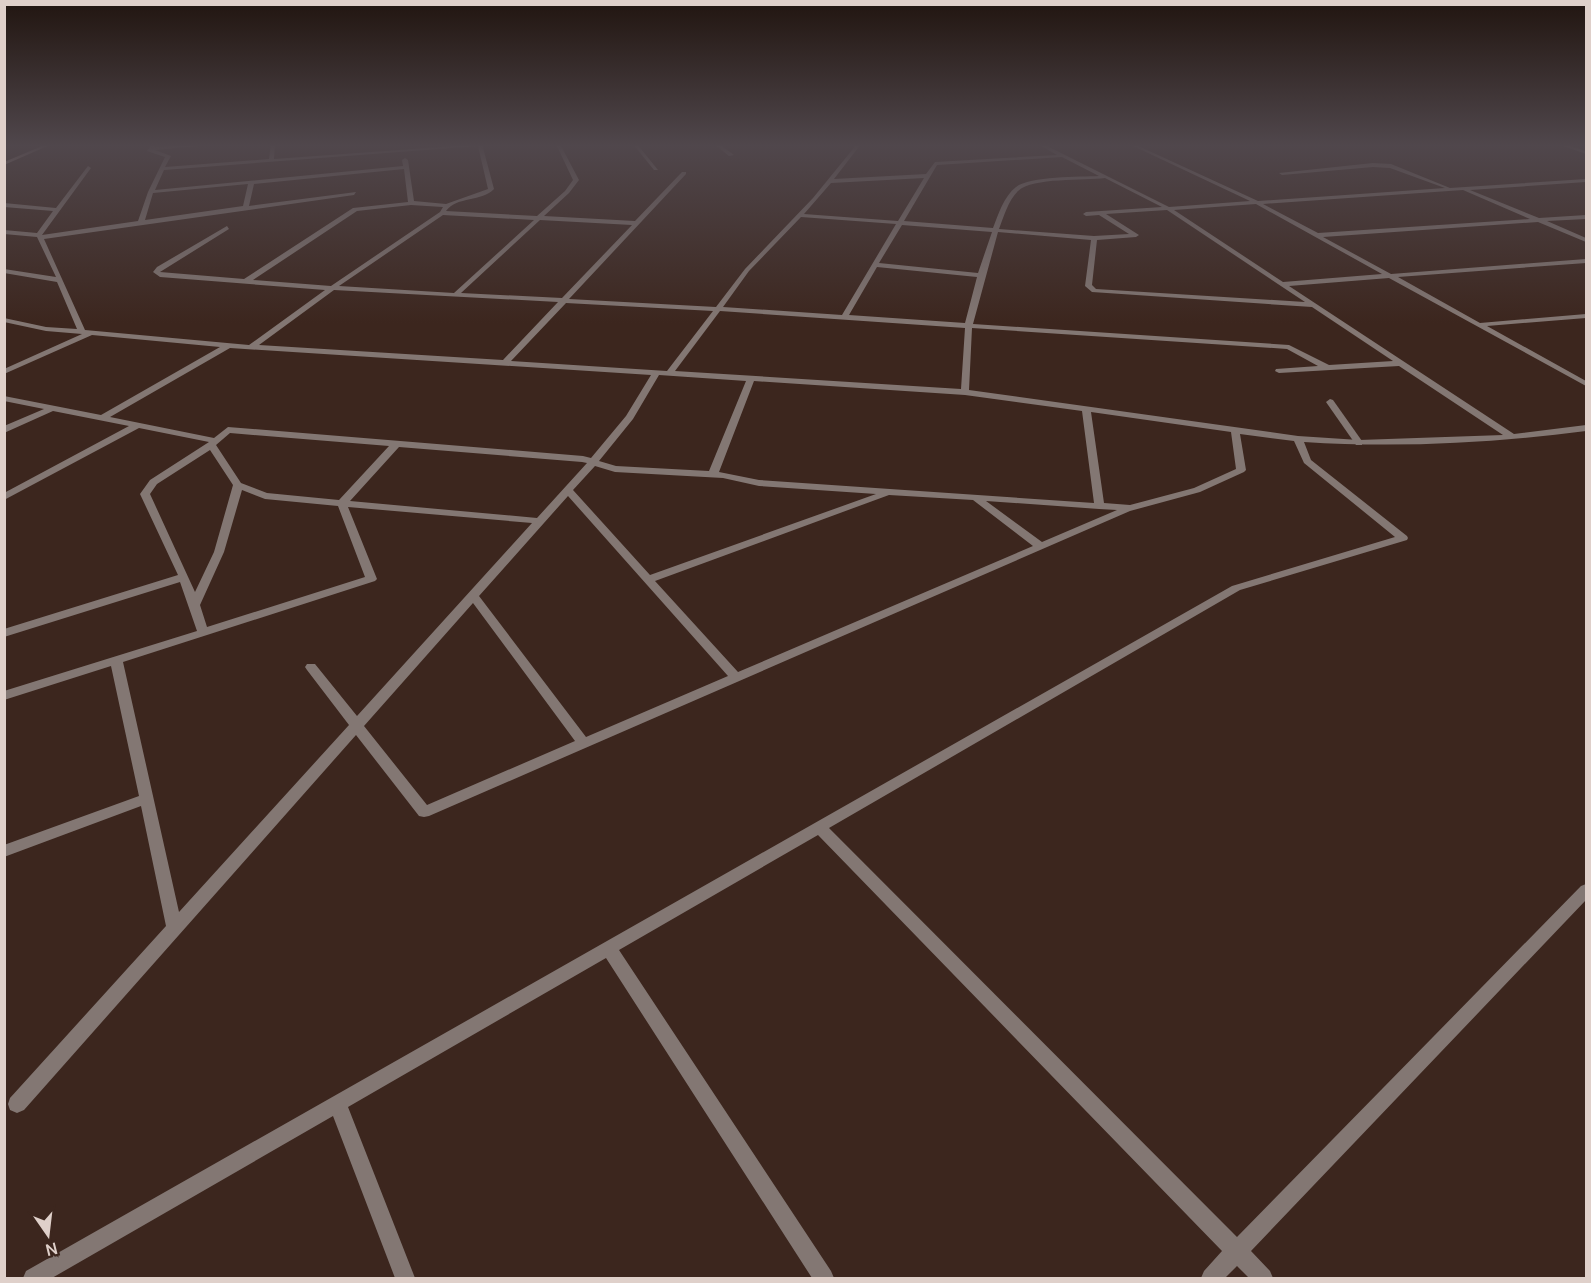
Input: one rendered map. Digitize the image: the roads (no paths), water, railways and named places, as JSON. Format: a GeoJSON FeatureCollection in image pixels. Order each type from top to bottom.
{"type":"FeatureCollection","features":[{"type":"Feature","properties":{"kind":"street"},"geometry":{"type":"LineString","coordinates":[[40,236],[62,204]]}},
{"type":"Feature","properties":{"kind":"street"},"geometry":{"type":"LineString","coordinates":[[141,222],[147,204]]}},
{"type":"Feature","properties":{"kind":"street"},"geometry":{"type":"LineString","coordinates":[[4,232],[40,236],[270,204]]}},
{"type":"Feature","properties":{"kind":"street"},"geometry":{"type":"LineString","coordinates":[[245,282],[350,211],[365,207],[401,204]]}},
{"type":"Feature","properties":{"kind":"street"},"geometry":{"type":"LineString","coordinates":[[415,204],[445,210],[535,219],[636,223]]}},
{"type":"Feature","properties":{"kind":"street"},"geometry":{"type":"LineString","coordinates":[[251,347],[454,204]]}},
{"type":"Feature","properties":{"kind":"street"},"geometry":{"type":"LineString","coordinates":[[455,295],[553,204]]}},
{"type":"Feature","properties":{"kind":"street"},"geometry":{"type":"LineString","coordinates":[[504,364],[654,204]]}},
{"type":"Feature","properties":{"kind":"street"},"geometry":{"type":"LineString","coordinates":[[17,1104],[593,462],[747,270],[810,204]]}},
{"type":"Feature","properties":{"kind":"street"},"geometry":{"type":"LineString","coordinates":[[844,317],[911,204]]}},
{"type":"Feature","properties":{"kind":"street"},"geometry":{"type":"LineString","coordinates":[[965,392],[968,326],[1005,204]]}},
{"type":"Feature","properties":{"kind":"street"},"geometry":{"type":"LineString","coordinates":[[1160,204],[1512,437]]}},
{"type":"Feature","properties":{"kind":"street"},"geometry":{"type":"LineString","coordinates":[[1086,214],[1222,204]]}},
{"type":"Feature","properties":{"kind":"street"},"geometry":{"type":"LineString","coordinates":[[1259,204],[1587,384]]}},
{"type":"Feature","properties":{"kind":"street"},"geometry":{"type":"LineString","coordinates":[[1500,204],[1587,240]]}},
{"type":"Feature","properties":{"kind":"street"},"geometry":{"type":"LineString","coordinates":[[4,205],[57,210]]}},
{"type":"Feature","properties":{"kind":"street"},"geometry":{"type":"LineString","coordinates":[[1100,213],[1142,239]]}},
{"type":"Feature","properties":{"kind":"street"},"geometry":{"type":"LineString","coordinates":[[800,215],[1094,238],[1135,234]]}},
{"type":"Feature","properties":{"kind":"street"},"geometry":{"type":"LineString","coordinates":[[1319,236],[1587,217]]}},
{"type":"Feature","properties":{"kind":"street"},"geometry":{"type":"LineString","coordinates":[[227,228],[159,268],[156,272],[160,275],[332,288],[718,309],[1289,347],[1328,368]]}},
{"type":"Feature","properties":{"kind":"street"},"geometry":{"type":"LineString","coordinates":[[40,236],[87,332]]}},
{"type":"Feature","properties":{"kind":"street"},"geometry":{"type":"LineString","coordinates":[[1094,238],[1088,286],[1094,291],[1313,304]]}},
{"type":"Feature","properties":{"kind":"street"},"geometry":{"type":"LineString","coordinates":[[1282,284],[1587,261]]}},
{"type":"Feature","properties":{"kind":"street"},"geometry":{"type":"LineString","coordinates":[[874,265],[982,275]]}},
{"type":"Feature","properties":{"kind":"street"},"geometry":{"type":"LineString","coordinates":[[4,271],[60,280]]}},
{"type":"Feature","properties":{"kind":"street"},"geometry":{"type":"LineString","coordinates":[[1478,325],[1587,316]]}},
{"type":"Feature","properties":{"kind":"street"},"geometry":{"type":"LineString","coordinates":[[4,320],[46,329],[251,347],[965,392],[1298,439],[1359,443],[1512,437],[1587,428]]}},
{"type":"Feature","properties":{"kind":"street"},"geometry":{"type":"LineString","coordinates":[[4,328],[17,323]]}},
{"type":"Feature","properties":{"kind":"street"},"geometry":{"type":"LineString","coordinates":[[4,372],[87,332]]}},
{"type":"Feature","properties":{"kind":"street"},"geometry":{"type":"LineString","coordinates":[[102,418],[229,345]]}},
{"type":"Feature","properties":{"kind":"street"},"geometry":{"type":"LineString","coordinates":[[1279,371],[1401,363]]}},
{"type":"Feature","properties":{"kind":"street"},"geometry":{"type":"LineString","coordinates":[[713,474],[751,378]]}},
{"type":"Feature","properties":{"kind":"street"},"geometry":{"type":"LineString","coordinates":[[4,398],[138,425],[213,443],[238,485],[265,496],[540,521]]}},
{"type":"Feature","properties":{"kind":"street"},"geometry":{"type":"LineString","coordinates":[[1330,402],[1359,443]]}},
{"type":"Feature","properties":{"kind":"street"},"geometry":{"type":"LineString","coordinates":[[4,430],[52,408]]}},
{"type":"Feature","properties":{"kind":"street"},"geometry":{"type":"LineString","coordinates":[[1086,408],[1099,506]]}},
{"type":"Feature","properties":{"kind":"street"},"geometry":{"type":"LineString","coordinates":[[4,497],[138,425]]}},
{"type":"Feature","properties":{"kind":"street"},"geometry":{"type":"LineString","coordinates":[[311,667],[424,813],[1130,508],[1197,490],[1241,470],[1235,429]]}},
{"type":"Feature","properties":{"kind":"street"},"geometry":{"type":"LineString","coordinates":[[203,632],[184,577],[145,494],[153,482],[213,443],[228,430],[583,459],[615,469],[713,474],[759,483],[1130,508]]}},
{"type":"Feature","properties":{"kind":"street"},"geometry":{"type":"LineString","coordinates":[[33,1278],[1236,588],[1403,538],[1307,461],[1298,439]]}},
{"type":"Feature","properties":{"kind":"street"},"geometry":{"type":"LineString","coordinates":[[342,503],[397,443]]}},
{"type":"Feature","properties":{"kind":"street"},"geometry":{"type":"LineString","coordinates":[[194,605],[219,552],[238,485]]}},
{"type":"Feature","properties":{"kind":"street"},"geometry":{"type":"LineString","coordinates":[[568,490],[646,580],[736,678]]}},
{"type":"Feature","properties":{"kind":"street"},"geometry":{"type":"LineString","coordinates":[[646,580],[888,492]]}},
{"type":"Feature","properties":{"kind":"street"},"geometry":{"type":"LineString","coordinates":[[976,498],[1041,547]]}},
{"type":"Feature","properties":{"kind":"street"},"geometry":{"type":"LineString","coordinates":[[4,696],[371,579],[342,503]]}},
{"type":"Feature","properties":{"kind":"street"},"geometry":{"type":"LineString","coordinates":[[4,633],[184,577]]}},
{"type":"Feature","properties":{"kind":"street"},"geometry":{"type":"LineString","coordinates":[[473,596],[584,743]]}},
{"type":"Feature","properties":{"kind":"street"},"geometry":{"type":"LineString","coordinates":[[116,660],[175,929]]}},
{"type":"Feature","properties":{"kind":"street"},"geometry":{"type":"LineString","coordinates":[[4,851],[146,799]]}},
{"type":"Feature","properties":{"kind":"street"},"geometry":{"type":"LineString","coordinates":[[819,827],[1263,1278]]}},
{"type":"Feature","properties":{"kind":"street"},"geometry":{"type":"LineString","coordinates":[[1210,1278],[1587,890]]}},
{"type":"Feature","properties":{"kind":"street"},"geometry":{"type":"LineString","coordinates":[[609,948],[824,1278]]}},
{"type":"Feature","properties":{"kind":"street"},"geometry":{"type":"LineString","coordinates":[[338,1104],[405,1278]]}}]}
